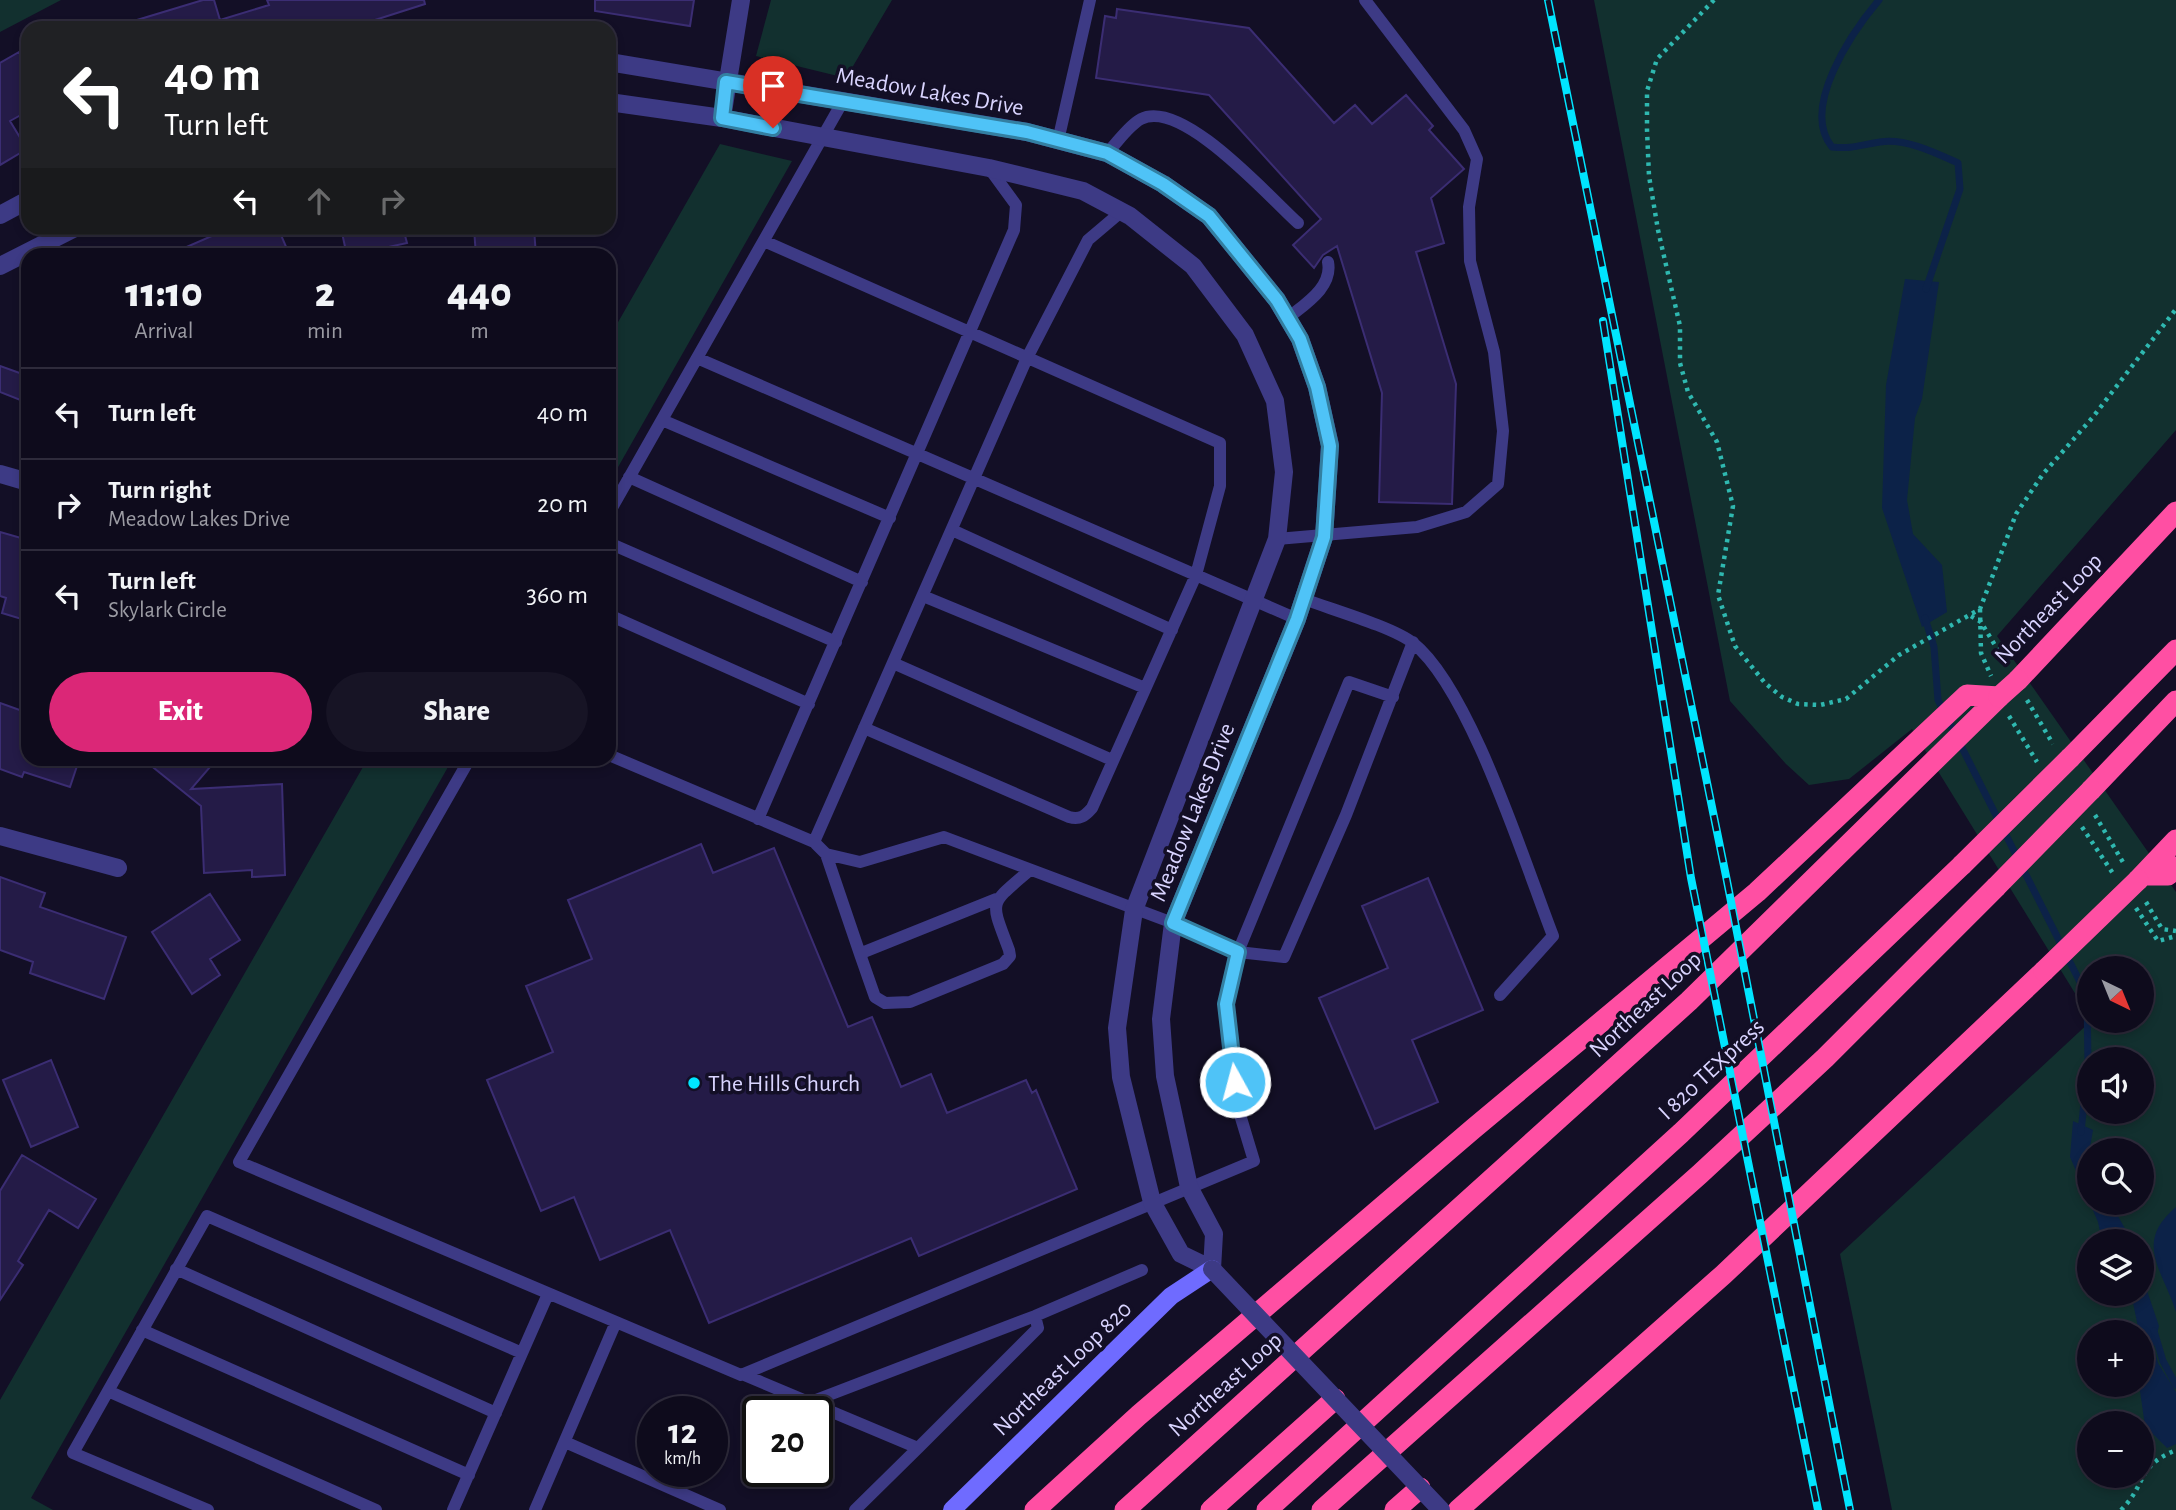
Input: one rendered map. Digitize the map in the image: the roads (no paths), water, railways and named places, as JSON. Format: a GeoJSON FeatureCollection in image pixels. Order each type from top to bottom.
{"type":"FeatureCollection","features":[{"type":"Feature","properties":{"kind":"highway","name":"Northeast Loop"},"geometry":{"type":"LineString","coordinates":[[1125,1510],[1696,995],[2018,680],[2176,512]]}},
{"type":"Feature","properties":{"kind":"highway","name":"I 820 TEXpress"},"geometry":{"type":"LineString","coordinates":[[1267,1510],[1671,1142],[1962,865],[2176,650]]}},
{"type":"Feature","properties":{"kind":"highway"},"geometry":{"type":"LineString","coordinates":[[1035,1510],[1139,1415],[1452,1147],[1757,892],[1899,762],[1967,695],[1999,696]]}},
{"type":"Feature","properties":{"kind":"highway"},"geometry":{"type":"LineString","coordinates":[[1322,1510],[1700,1174],[1825,1058],[2176,701]]}},
{"type":"Feature","properties":{"kind":"highway"},"geometry":{"type":"LineString","coordinates":[[1458,1510],[1723,1275],[2044,971],[2176,840]]}},
{"type":"Feature","properties":{"kind":"highway"},"geometry":{"type":"LineString","coordinates":[[2140,878],[2168,875],[2176,867]]}},
{"type":"Feature","properties":{"kind":"highway"},"geometry":{"type":"LineString","coordinates":[[1211,1510],[1335,1399]]}},
{"type":"Feature","properties":{"kind":"highway"},"geometry":{"type":"LineString","coordinates":[[1395,1510],[1420,1488]]}},
{"type":"Feature","properties":{"kind":"main road","name":"Northeast Loop 820"},"geometry":{"type":"LineString","coordinates":[[952,1510],[1171,1296],[1212,1269]]}},
{"type":"Feature","properties":{"kind":"street"},"geometry":{"type":"LineString","coordinates":[[722,118],[741,0]]}},
{"type":"Feature","properties":{"kind":"street","name":"Meadow Lakes Drive"},"geometry":{"type":"LineString","coordinates":[[616,63],[844,101],[1058,141],[1107,153],[1163,184],[1209,216],[1261,279],[1300,339],[1317,387],[1330,446],[1324,537],[1297,619],[1173,923],[1161,1018],[1165,1076],[1189,1186],[1214,1234],[1212,1269],[1181,1254],[1152,1202],[1121,1077],[1117,1028],[1134,910],[1277,539],[1284,472],[1275,401],[1245,335],[1193,266],[1121,212],[1083,191],[989,168],[722,118],[616,103]]}},
{"type":"Feature","properties":{"kind":"street"},"geometry":{"type":"LineString","coordinates":[[0,215],[21,204]]}},
{"type":"Feature","properties":{"kind":"street"},"geometry":{"type":"LineString","coordinates":[[36,248],[61,235]]}},
{"type":"Feature","properties":{"kind":"street"},"geometry":{"type":"LineString","coordinates":[[0,266],[21,255]]}},
{"type":"Feature","properties":{"kind":"street"},"geometry":{"type":"LineString","coordinates":[[0,474],[21,480]]}},
{"type":"Feature","properties":{"kind":"street"},"geometry":{"type":"LineString","coordinates":[[0,836],[118,868]]}},
{"type":"Feature","properties":{"kind":"street"},"geometry":{"type":"LineString","coordinates":[[1212,1269],[1441,1510]]}},
{"type":"Feature","properties":{"kind":"lane"},"geometry":{"type":"LineString","coordinates":[[1058,141],[1090,0]]}},
{"type":"Feature","properties":{"kind":"lane"},"geometry":{"type":"LineString","coordinates":[[1277,539],[1417,527],[1466,512],[1498,484],[1503,431],[1494,352],[1470,261],[1469,206],[1477,159],[1464,130],[1365,0]]}},
{"type":"Feature","properties":{"kind":"lane"},"geometry":{"type":"LineString","coordinates":[[616,500],[844,101]]}},
{"type":"Feature","properties":{"kind":"lane"},"geometry":{"type":"LineString","coordinates":[[1107,153],[1141,119],[1160,114],[1175,119],[1217,148],[1298,223]]}},
{"type":"Feature","properties":{"kind":"lane"},"geometry":{"type":"LineString","coordinates":[[758,819],[1014,230],[1016,205],[989,168]]}},
{"type":"Feature","properties":{"kind":"lane"},"geometry":{"type":"LineString","coordinates":[[814,842],[1027,358],[1088,240],[1121,212]]}},
{"type":"Feature","properties":{"kind":"lane"},"geometry":{"type":"LineString","coordinates":[[764,241],[1220,443],[1220,486],[1196,575],[1092,808],[1076,819],[864,728]]}},
{"type":"Feature","properties":{"kind":"lane"},"geometry":{"type":"LineString","coordinates":[[1288,318],[1318,293],[1330,270],[1328,262]]}},
{"type":"Feature","properties":{"kind":"lane"},"geometry":{"type":"LineString","coordinates":[[697,358],[1297,619]]}},
{"type":"Feature","properties":{"kind":"lane"},"geometry":{"type":"LineString","coordinates":[[662,420],[890,518]]}},
{"type":"Feature","properties":{"kind":"lane"},"geometry":{"type":"LineString","coordinates":[[629,477],[862,582]]}},
{"type":"Feature","properties":{"kind":"lane"},"geometry":{"type":"LineString","coordinates":[[952,530],[1172,629]]}},
{"type":"Feature","properties":{"kind":"lane"},"geometry":{"type":"LineString","coordinates":[[616,546],[836,642]]}},
{"type":"Feature","properties":{"kind":"lane"},"geometry":{"type":"LineString","coordinates":[[923,596],[1146,688]]}},
{"type":"Feature","properties":{"kind":"lane"},"geometry":{"type":"LineString","coordinates":[[1304,599],[1413,642],[1441,675],[1465,716],[1553,936],[1500,995]]}},
{"type":"Feature","properties":{"kind":"lane"},"geometry":{"type":"LineString","coordinates":[[616,618],[809,704]]}},
{"type":"Feature","properties":{"kind":"lane"},"geometry":{"type":"LineString","coordinates":[[826,854],[860,862],[944,837],[1173,923],[1238,952],[1284,957],[1346,816],[1413,642]]}},
{"type":"Feature","properties":{"kind":"lane"},"geometry":{"type":"LineString","coordinates":[[893,663],[1112,760]]}},
{"type":"Feature","properties":{"kind":"lane"},"geometry":{"type":"LineString","coordinates":[[742,1374],[1254,1161],[1238,1108],[1226,1004],[1238,952],[1349,682],[1393,697]]}},
{"type":"Feature","properties":{"kind":"lane"},"geometry":{"type":"LineString","coordinates":[[616,758],[814,842],[826,854],[875,997],[885,1003],[900,1005],[1003,964],[1010,956],[1010,950],[994,909],[996,899]]}},
{"type":"Feature","properties":{"kind":"lane"},"geometry":{"type":"LineString","coordinates":[[466,766],[239,1162],[792,1396]]}},
{"type":"Feature","properties":{"kind":"lane"},"geometry":{"type":"LineString","coordinates":[[861,957],[869,949],[996,899],[1030,870]]}},
{"type":"Feature","properties":{"kind":"lane"},"geometry":{"type":"LineString","coordinates":[[208,1510],[73,1453],[207,1216],[522,1353]]}},
{"type":"Feature","properties":{"kind":"lane"},"geometry":{"type":"LineString","coordinates":[[176,1269],[496,1413]]}},
{"type":"Feature","properties":{"kind":"lane"},"geometry":{"type":"LineString","coordinates":[[826,1396],[1035,1316],[1142,1270]]}},
{"type":"Feature","properties":{"kind":"lane"},"geometry":{"type":"LineString","coordinates":[[453,1510],[548,1294]]}},
{"type":"Feature","properties":{"kind":"lane"},"geometry":{"type":"LineString","coordinates":[[855,1510],[1038,1328],[1035,1316]]}},
{"type":"Feature","properties":{"kind":"lane"},"geometry":{"type":"LineString","coordinates":[[539,1509],[565,1441],[617,1322]]}},
{"type":"Feature","properties":{"kind":"lane"},"geometry":{"type":"LineString","coordinates":[[142,1330],[469,1475]]}},
{"type":"Feature","properties":{"kind":"lane"},"geometry":{"type":"LineString","coordinates":[[108,1391],[376,1510]]}},
{"type":"Feature","properties":{"kind":"lane"},"geometry":{"type":"LineString","coordinates":[[833,1413],[918,1448]]}},
{"type":"Feature","properties":{"kind":"lane"},"geometry":{"type":"LineString","coordinates":[[565,1441],[720,1510]]}},
{"type":"Feature","properties":{"kind":"water"},"geometry":{"type":"Polygon","coordinates":[[[1905,279],[1939,282],[1922,399],[1915,418],[1907,500],[1913,534],[1942,565],[1947,612],[1922,627],[1882,508],[1886,385],[1905,279]]]}},
{"type":"Feature","properties":{"kind":"water"},"geometry":{"type":"Polygon","coordinates":[[[2073,1121],[2093,1130],[2092,1138],[2077,1138],[2077,1173],[2070,1157],[2073,1121]]]}},
{"type":"Feature","properties":{"kind":"water"},"geometry":{"type":"Polygon","coordinates":[[[2176,1207],[2176,1312],[2155,1257],[2156,1233],[2163,1220],[2176,1207]]]}},
{"type":"Feature","properties":{"kind":"water"},"geometry":{"type":"Polygon","coordinates":[[[2095,1215],[2117,1215],[2125,1229],[2099,1229],[2095,1215]]]}},
{"type":"Feature","properties":{"kind":"water"},"geometry":{"type":"Polygon","coordinates":[[[2134,1306],[2152,1306],[2159,1326],[2154,1347],[2154,1320],[2137,1320],[2134,1306]]]}},
{"type":"Feature","properties":{"kind":"water"},"geometry":{"type":"Polygon","coordinates":[[[2154,1347],[2158,1363],[2176,1392],[2176,1444],[2167,1448],[2154,1435],[2154,1411],[2143,1411],[2141,1397],[2154,1397],[2154,1347]]]}},
{"type":"Feature","properties":{"kind":"waterway"},"geometry":{"type":"LineString","coordinates":[[1879,0],[1856,31],[1833,71],[1822,112],[1824,131],[1832,147],[1900,142],[1921,147],[1958,163],[1960,189],[1926,289]]}},
{"type":"Feature","properties":{"kind":"waterway"},"geometry":{"type":"LineString","coordinates":[[1925,618],[1934,647],[1938,700],[2087,996],[2088,1064],[2081,1132]]}},
{"type":"Feature","properties":{"kind":"waterway"},"geometry":{"type":"LineString","coordinates":[[2154,1331],[2163,1361],[2176,1385]]}},
{"type":"Feature","properties":{"kind":"railway"},"geometry":{"type":"LineString","coordinates":[[1548,0],[1726,876],[1850,1510]]}},
{"type":"Feature","properties":{"kind":"railway"},"geometry":{"type":"LineString","coordinates":[[1603,321],[1691,878],[1818,1510]]}},
{"type":"Feature","properties":{"kind":"place","name":"The Hills Church"},"geometry":{"type":"Point","coordinates":[694,1083]}}]}
